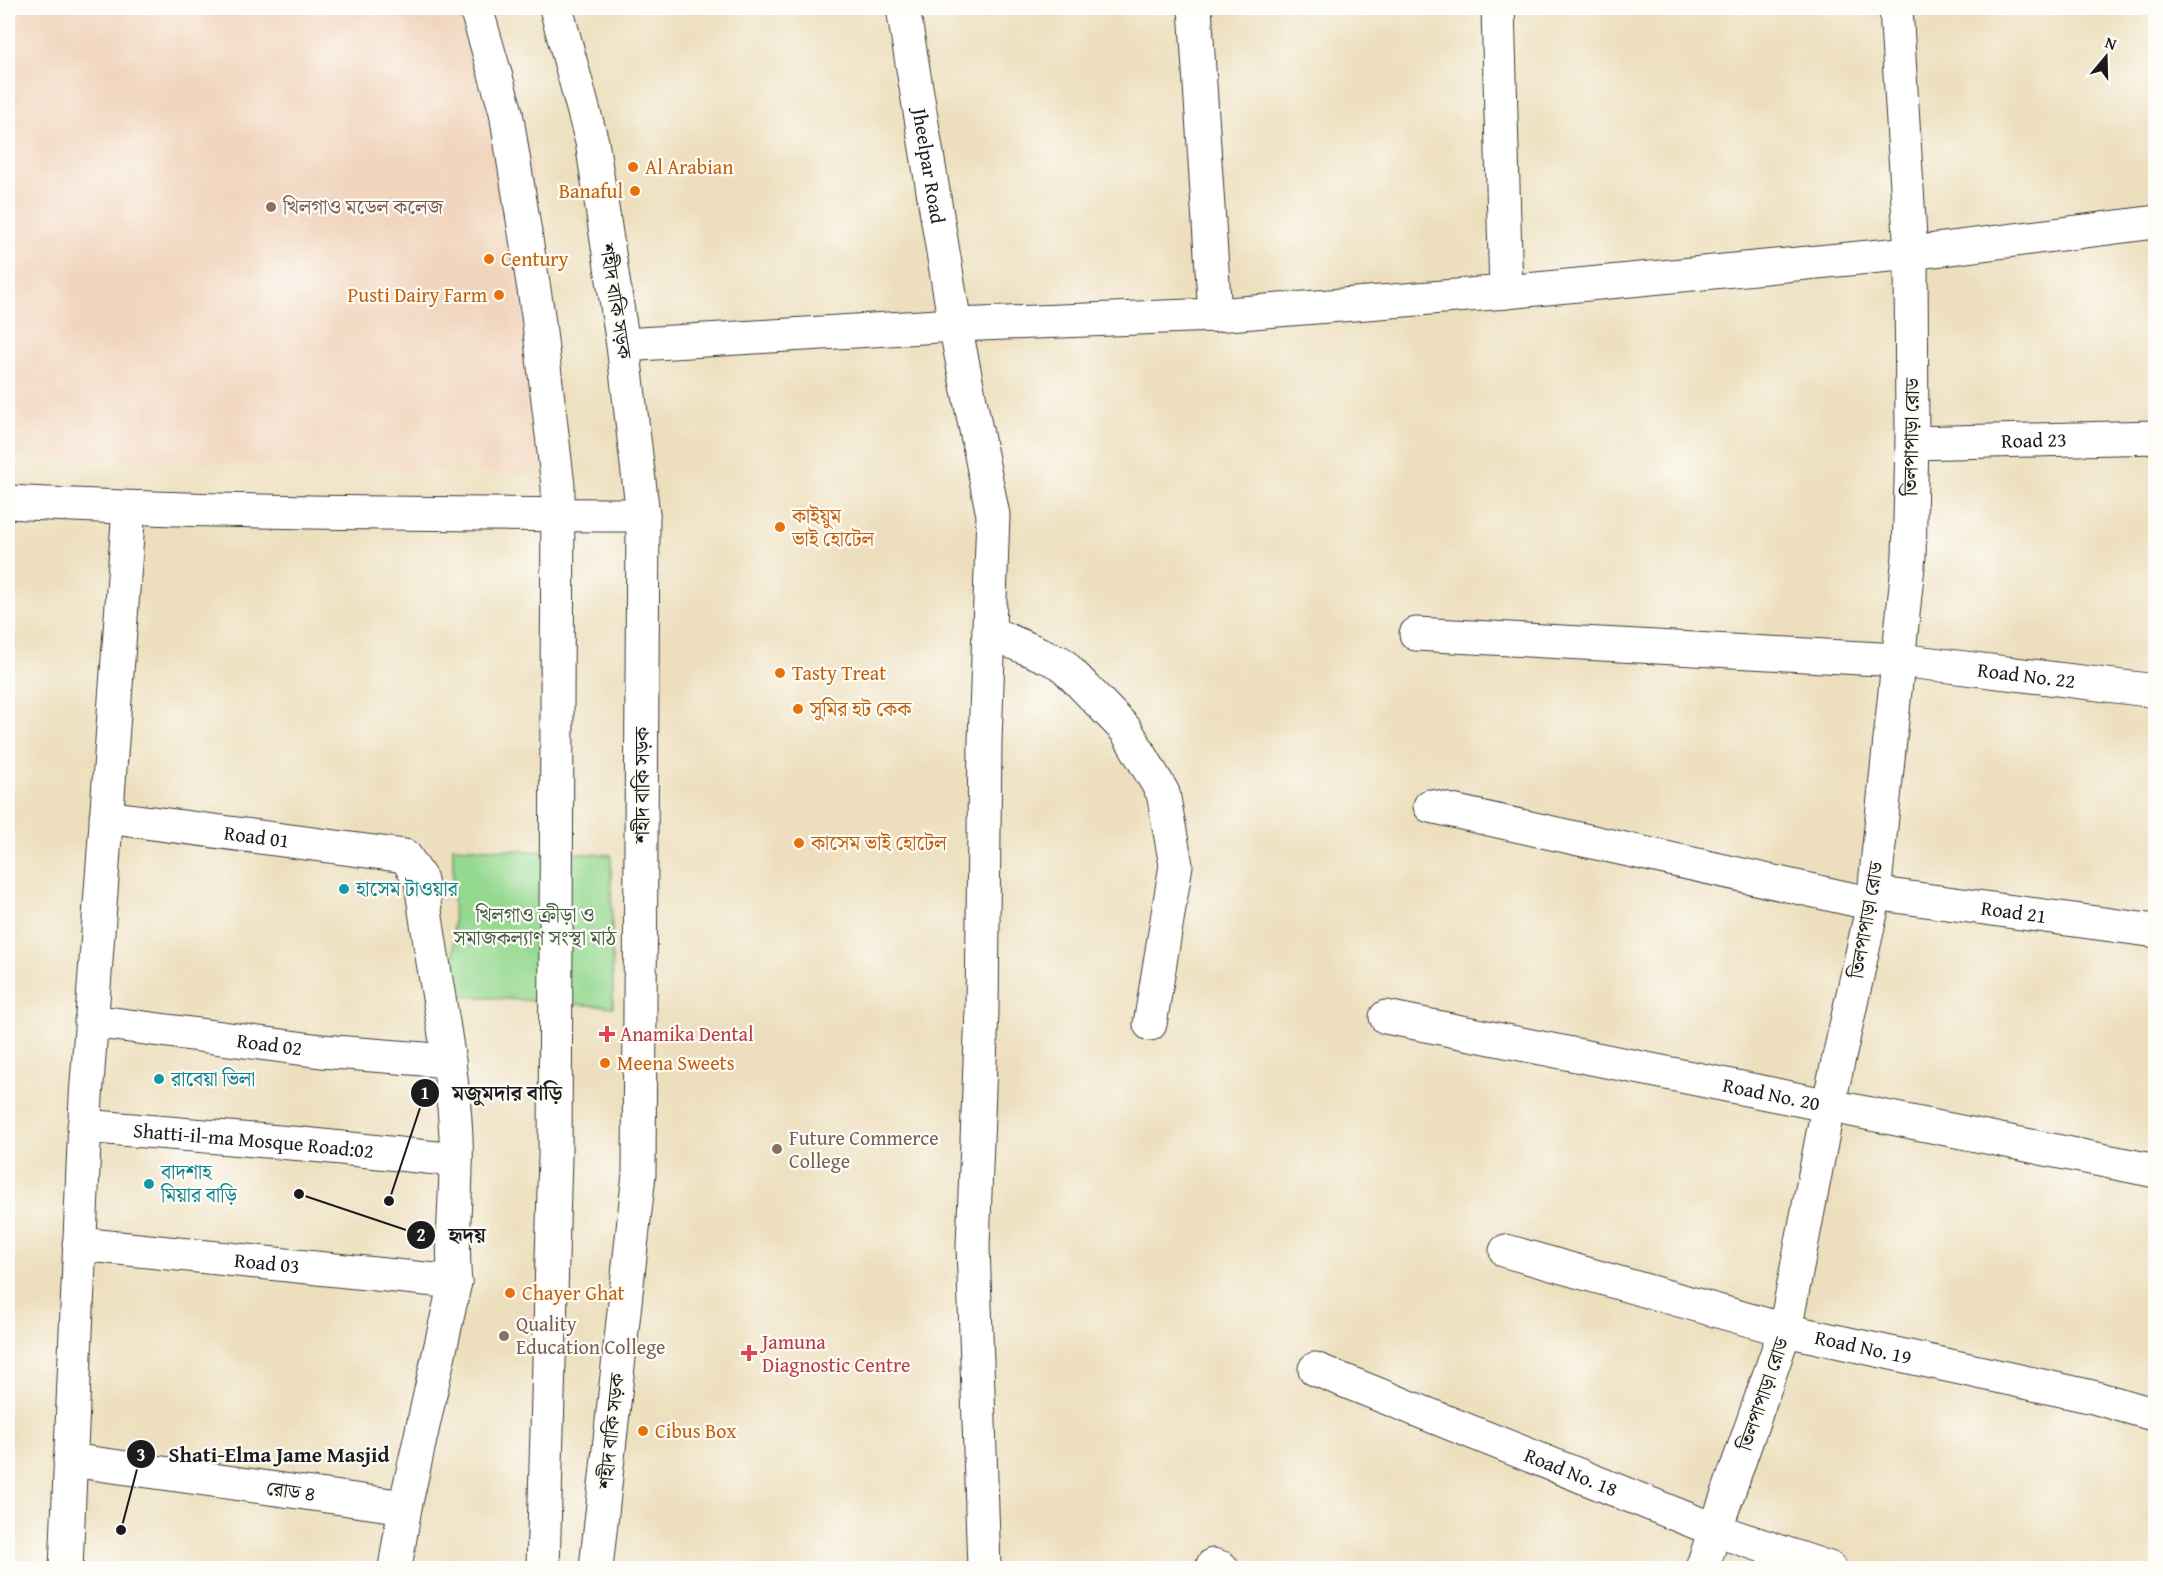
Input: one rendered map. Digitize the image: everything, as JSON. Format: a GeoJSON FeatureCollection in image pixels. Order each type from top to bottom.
{"type":"FeatureCollection","features":[{"type":"Feature","properties":{"kind":"street"},"geometry":{"type":"LineString","coordinates":[[476,8],[506,112],[538,315],[558,486],[555,1156],[543,1569]]}},
{"type":"Feature","properties":{"kind":"street","name":"শহীদ বাকি সড়ক"},"geometry":{"type":"LineString","coordinates":[[556,8],[592,142],[623,345],[643,515],[639,1174],[596,1569]]}},
{"type":"Feature","properties":{"kind":"street","name":"Jheelpar Road"},"geometry":{"type":"LineString","coordinates":[[903,8],[955,325],[993,515],[982,1010],[973,1246],[984,1569]]}},
{"type":"Feature","properties":{"kind":"street"},"geometry":{"type":"LineString","coordinates":[[1195,8],[1215,315]]}},
{"type":"Feature","properties":{"kind":"street"},"geometry":{"type":"LineString","coordinates":[[1498,8],[1506,292]]}},
{"type":"Feature","properties":{"kind":"street","name":"তিলপাপাড়া রোড"},"geometry":{"type":"LineString","coordinates":[[1702,1569],[1785,1330],[1828,1107],[1873,899],[1909,556],[1912,443],[1911,253],[1896,8]]}},
{"type":"Feature","properties":{"kind":"street"},"geometry":{"type":"LineString","coordinates":[[623,345],[955,325],[1215,315],[1506,292],[1911,253],[2156,222]]}},
{"type":"Feature","properties":{"kind":"street","name":"Road 23"},"geometry":{"type":"LineString","coordinates":[[1912,443],[2156,437]]}},
{"type":"Feature","properties":{"kind":"street"},"geometry":{"type":"LineString","coordinates":[[8,502],[129,508],[379,514],[643,515]]}},
{"type":"Feature","properties":{"kind":"street"},"geometry":{"type":"LineString","coordinates":[[66,1569],[84,1126],[129,508]]}},
{"type":"Feature","properties":{"kind":"street"},"geometry":{"type":"LineString","coordinates":[[989,632],[1061,663],[1126,730],[1163,793],[1176,865],[1150,1024]]}},
{"type":"Feature","properties":{"kind":"street","name":"Road No. 22"},"geometry":{"type":"LineString","coordinates":[[1416,634],[1899,660],[2156,691]]}},
{"type":"Feature","properties":{"kind":"street","name":"Road 21"},"geometry":{"type":"LineString","coordinates":[[1430,806],[1873,899],[2156,931]]}},
{"type":"Feature","properties":{"kind":"street","name":"Road 01"},"geometry":{"type":"LineString","coordinates":[[106,817],[405,856],[421,880],[449,1061]]}},
{"type":"Feature","properties":{"kind":"street","name":"Road No. 20"},"geometry":{"type":"LineString","coordinates":[[1386,1017],[2156,1171]]}},
{"type":"Feature","properties":{"kind":"street","name":"Road 02"},"geometry":{"type":"LineString","coordinates":[[91,1021],[321,1051],[449,1061]]}},
{"type":"Feature","properties":{"kind":"street"},"geometry":{"type":"LineString","coordinates":[[395,1569],[405,1507],[455,1282],[452,1252],[456,1160],[449,1061]]}},
{"type":"Feature","properties":{"kind":"street","name":"Shatti-il-ma Mosque Road:02"},"geometry":{"type":"LineString","coordinates":[[84,1126],[303,1144],[456,1160]]}},
{"type":"Feature","properties":{"kind":"street","name":"Road 03"},"geometry":{"type":"LineString","coordinates":[[80,1244],[455,1282]]}},
{"type":"Feature","properties":{"kind":"street","name":"Road No. 19"},"geometry":{"type":"LineString","coordinates":[[1506,1251],[1785,1330],[2093,1397],[2156,1415]]}},
{"type":"Feature","properties":{"kind":"street","name":"Road No. 18"},"geometry":{"type":"LineString","coordinates":[[1315,1369],[1715,1530],[1829,1569]]}},
{"type":"Feature","properties":{"kind":"street","name":"রোড ৪"},"geometry":{"type":"LineString","coordinates":[[70,1460],[405,1507]]}},
{"type":"Feature","properties":{"kind":"shaded area","name":"খিলগাও মডেল কলেজ"},"geometry":{"type":"Polygon","coordinates":[[[8,8],[490,8],[533,170],[549,475],[8,457],[8,8]]]}},
{"type":"Feature","properties":{"kind":"green space","name":"খিলগাও ক্রীড়া ও সমাজকল্যাণ সংস্থা মাঠ"},"geometry":{"type":"Polygon","coordinates":[[[453,847],[611,855],[613,1007],[454,995],[453,847]]]}},
{"type":"Feature","properties":{"kind":"place","name":"Al Arabian"},"geometry":{"type":"Point","coordinates":[633,167]}},
{"type":"Feature","properties":{"kind":"place","name":"Banaful"},"geometry":{"type":"Point","coordinates":[635,191]}},
{"type":"Feature","properties":{"kind":"place","name":"খিলগাও মডেল কলেজ"},"geometry":{"type":"Point","coordinates":[271,207]}},
{"type":"Feature","properties":{"kind":"place","name":"Century"},"geometry":{"type":"Point","coordinates":[489,259]}},
{"type":"Feature","properties":{"kind":"place","name":"Pusti Dairy Farm"},"geometry":{"type":"Point","coordinates":[499,295]}},
{"type":"Feature","properties":{"kind":"place","name":"কাইয়ুম ভাই হোটেল"},"geometry":{"type":"Point","coordinates":[780,527]}},
{"type":"Feature","properties":{"kind":"place","name":"Tasty Treat"},"geometry":{"type":"Point","coordinates":[780,673]}},
{"type":"Feature","properties":{"kind":"place","name":"সুমির হট কেক"},"geometry":{"type":"Point","coordinates":[798,709]}},
{"type":"Feature","properties":{"kind":"place","name":"কাসেম ভাই হোটেল"},"geometry":{"type":"Point","coordinates":[799,843]}},
{"type":"Feature","properties":{"kind":"place","name":"হাসেম টাওয়ার"},"geometry":{"type":"Point","coordinates":[344,889]}},
{"type":"Feature","properties":{"kind":"place","name":"Anamika Dental"},"geometry":{"type":"Point","coordinates":[607,1034]}},
{"type":"Feature","properties":{"kind":"place","name":"Meena Sweets"},"geometry":{"type":"Point","coordinates":[605,1063]}},
{"type":"Feature","properties":{"kind":"place","name":"রাবেয়া ভিলা"},"geometry":{"type":"Point","coordinates":[159,1079]}},
{"type":"Feature","properties":{"kind":"place","name":"Future Commerce College"},"geometry":{"type":"Point","coordinates":[777,1149]}},
{"type":"Feature","properties":{"kind":"place","name":"বাদশাহ মিয়ার বাড়ি"},"geometry":{"type":"Point","coordinates":[149,1184]}},
{"type":"Feature","properties":{"kind":"place","name":"হৃদয়"},"geometry":{"type":"Point","coordinates":[299,1194]}},
{"type":"Feature","properties":{"kind":"place","name":"মজুমদার বাড়ি"},"geometry":{"type":"Point","coordinates":[389,1201]}},
{"type":"Feature","properties":{"kind":"place","name":"Chayer Ghat"},"geometry":{"type":"Point","coordinates":[510,1293]}},
{"type":"Feature","properties":{"kind":"place","name":"Quality Education College"},"geometry":{"type":"Point","coordinates":[504,1336]}},
{"type":"Feature","properties":{"kind":"place","name":"Jamuna Diagnostic Centre"},"geometry":{"type":"Point","coordinates":[749,1353]}},
{"type":"Feature","properties":{"kind":"place","name":"Cibus Box"},"geometry":{"type":"Point","coordinates":[643,1431]}},
{"type":"Feature","properties":{"kind":"place","name":"Shati-Elma Jame Masjid"},"geometry":{"type":"Point","coordinates":[121,1530]}}]}
